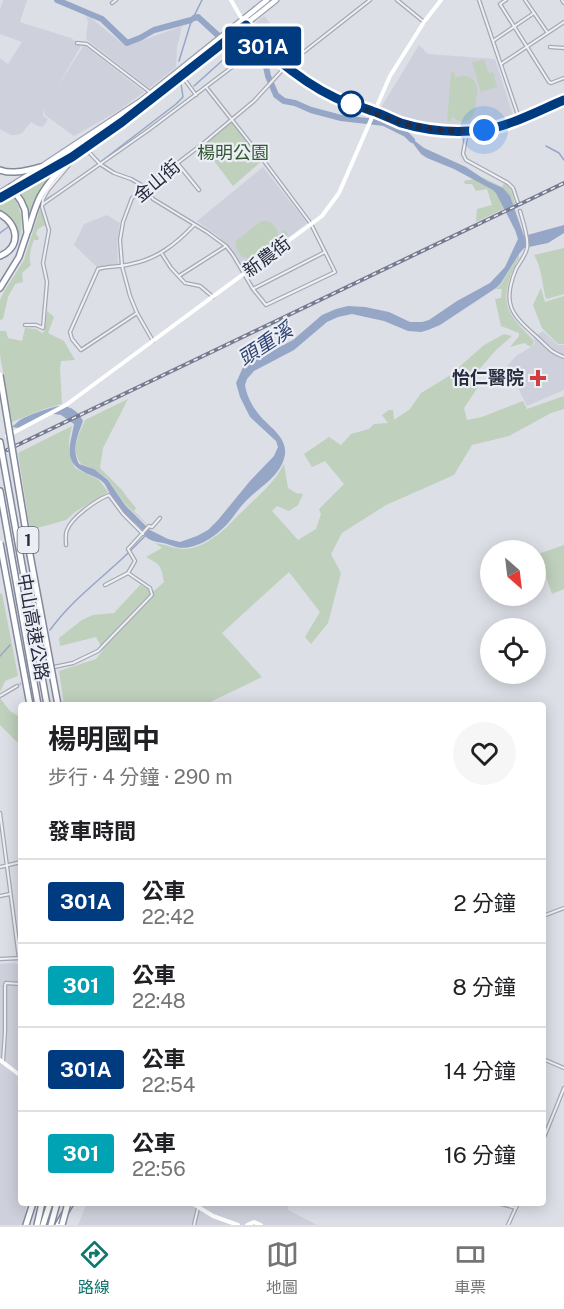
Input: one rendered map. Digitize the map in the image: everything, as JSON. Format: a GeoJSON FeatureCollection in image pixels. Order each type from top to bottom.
{"type":"FeatureCollection","features":[{"type":"Feature","properties":{"kind":"highway"},"geometry":{"type":"LineString","coordinates":[[0,288],[19,256],[34,210],[42,194],[62,167],[82,149]]}},
{"type":"Feature","properties":{"kind":"highway"},"geometry":{"type":"LineString","coordinates":[[0,170],[18,172],[41,168]]}},
{"type":"Feature","properties":{"kind":"highway"},"geometry":{"type":"LineString","coordinates":[[12,188],[21,201],[27,233]]}},
{"type":"Feature","properties":{"kind":"highway"},"geometry":{"type":"LineString","coordinates":[[0,214],[12,225],[15,235],[14,242],[5,254],[0,256]]}},
{"type":"Feature","properties":{"kind":"highway","name":"1"},"geometry":{"type":"LineString","coordinates":[[0,375],[57,702]]}},
{"type":"Feature","properties":{"kind":"highway","name":"中山高速公路"},"geometry":{"type":"LineString","coordinates":[[0,442],[46,702]]}},
{"type":"Feature","properties":{"kind":"highway","name":"中山高速公路"},"geometry":{"type":"LineString","coordinates":[[0,490],[37,702]]}},
{"type":"Feature","properties":{"kind":"highway","name":"1"},"geometry":{"type":"LineString","coordinates":[[0,543],[29,702]]}},
{"type":"Feature","properties":{"kind":"highway"},"geometry":{"type":"LineString","coordinates":[[26,1225],[32,1206]]}},
{"type":"Feature","properties":{"kind":"highway"},"geometry":{"type":"LineString","coordinates":[[37,1225],[41,1206]]}},
{"type":"Feature","properties":{"kind":"highway"},"geometry":{"type":"LineString","coordinates":[[43,1225],[49,1206]]}},
{"type":"Feature","properties":{"kind":"highway"},"geometry":{"type":"LineString","coordinates":[[51,1225],[56,1206]]}},
{"type":"Feature","properties":{"kind":"highway"},"geometry":{"type":"LineString","coordinates":[[60,1225],[68,1206]]}},
{"type":"Feature","properties":{"kind":"main road"},"geometry":{"type":"LineString","coordinates":[[0,193],[82,149],[219,43],[228,40],[267,0]]}},
{"type":"Feature","properties":{"kind":"main road"},"geometry":{"type":"LineString","coordinates":[[152,96],[183,78],[219,43],[224,35],[276,0]]}},
{"type":"Feature","properties":{"kind":"main road"},"geometry":{"type":"LineString","coordinates":[[0,198],[41,168],[120,119]]}},
{"type":"Feature","properties":{"kind":"street"},"geometry":{"type":"LineString","coordinates":[[112,3],[116,0]]}},
{"type":"Feature","properties":{"kind":"street"},"geometry":{"type":"LineString","coordinates":[[231,0],[254,36],[286,66],[325,93],[349,104],[414,126],[435,130],[467,131],[500,127],[564,100]]}},
{"type":"Feature","properties":{"kind":"street"},"geometry":{"type":"LineString","coordinates":[[286,66],[370,0]]}},
{"type":"Feature","properties":{"kind":"street"},"geometry":{"type":"LineString","coordinates":[[397,0],[424,22]]}},
{"type":"Feature","properties":{"kind":"street","name":"新農街"},"geometry":{"type":"LineString","coordinates":[[8,436],[66,405],[322,216],[339,193],[390,76],[424,22],[441,0]]}},
{"type":"Feature","properties":{"kind":"street"},"geometry":{"type":"LineString","coordinates":[[479,0],[519,118]]}},
{"type":"Feature","properties":{"kind":"street"},"geometry":{"type":"LineString","coordinates":[[506,0],[500,4],[549,82],[564,78]]}},
{"type":"Feature","properties":{"kind":"street"},"geometry":{"type":"LineString","coordinates":[[525,0],[548,33]]}},
{"type":"Feature","properties":{"kind":"street"},"geometry":{"type":"LineString","coordinates":[[493,41],[534,13]]}},
{"type":"Feature","properties":{"kind":"street"},"geometry":{"type":"LineString","coordinates":[[501,64],[564,22]]}},
{"type":"Feature","properties":{"kind":"street"},"geometry":{"type":"LineString","coordinates":[[77,44],[87,44],[152,96]]}},
{"type":"Feature","properties":{"kind":"street"},"geometry":{"type":"LineString","coordinates":[[550,47],[564,48]]}},
{"type":"Feature","properties":{"kind":"street"},"geometry":{"type":"LineString","coordinates":[[43,204],[248,55]]}},
{"type":"Feature","properties":{"kind":"street","name":"金山街"},"geometry":{"type":"LineString","coordinates":[[153,341],[137,313],[122,266],[120,240],[123,222],[132,198],[254,101],[286,66]]}},
{"type":"Feature","properties":{"kind":"street"},"geometry":{"type":"LineString","coordinates":[[183,78],[196,95]]}},
{"type":"Feature","properties":{"kind":"street"},"geometry":{"type":"LineString","coordinates":[[26,325],[43,328],[44,325],[47,282],[43,264],[49,230],[42,207],[43,199],[82,149],[114,173],[145,187],[153,199],[226,246],[266,305],[335,272],[311,224],[206,87]]}},
{"type":"Feature","properties":{"kind":"street"},"geometry":{"type":"LineString","coordinates":[[467,131],[463,154],[466,160],[508,183],[513,188],[518,203]]}},
{"type":"Feature","properties":{"kind":"street"},"geometry":{"type":"LineString","coordinates":[[177,163],[199,190]]}},
{"type":"Feature","properties":{"kind":"street"},"geometry":{"type":"LineString","coordinates":[[520,211],[526,232],[527,248],[516,269],[509,302],[512,311],[522,324],[547,348],[564,357]]}},
{"type":"Feature","properties":{"kind":"street"},"geometry":{"type":"LineString","coordinates":[[137,313],[81,350],[72,339],[70,332],[96,271],[100,268],[144,261],[162,253],[181,239],[194,224]]}},
{"type":"Feature","properties":{"kind":"street"},"geometry":{"type":"LineString","coordinates":[[179,276],[226,246]]}},
{"type":"Feature","properties":{"kind":"street"},"geometry":{"type":"LineString","coordinates":[[253,289],[325,252]]}},
{"type":"Feature","properties":{"kind":"street"},"geometry":{"type":"LineString","coordinates":[[162,253],[171,268],[185,283],[200,286],[213,297]]}},
{"type":"Feature","properties":{"kind":"street"},"geometry":{"type":"LineString","coordinates":[[66,545],[66,531],[74,519],[109,495],[123,514],[143,533]]}},
{"type":"Feature","properties":{"kind":"street"},"geometry":{"type":"LineString","coordinates":[[105,585],[128,573],[135,561],[128,549],[149,526],[152,527],[160,518]]}},
{"type":"Feature","properties":{"kind":"street"},"geometry":{"type":"LineString","coordinates":[[54,667],[73,663],[98,651],[152,595],[150,588],[128,573]]}},
{"type":"Feature","properties":{"kind":"street"},"geometry":{"type":"LineString","coordinates":[[0,696],[17,686]]}},
{"type":"Feature","properties":{"kind":"street"},"geometry":{"type":"LineString","coordinates":[[0,813],[18,947]]}},
{"type":"Feature","properties":{"kind":"street"},"geometry":{"type":"LineString","coordinates":[[0,867],[18,863]]}},
{"type":"Feature","properties":{"kind":"street"},"geometry":{"type":"LineString","coordinates":[[0,896],[10,894]]}},
{"type":"Feature","properties":{"kind":"street"},"geometry":{"type":"LineString","coordinates":[[546,915],[564,909]]}},
{"type":"Feature","properties":{"kind":"street"},"geometry":{"type":"LineString","coordinates":[[0,959],[18,958]]}},
{"type":"Feature","properties":{"kind":"street"},"geometry":{"type":"LineString","coordinates":[[18,984],[6,983],[4,985],[4,1032],[1,1061],[18,1074]]}},
{"type":"Feature","properties":{"kind":"street"},"geometry":{"type":"LineString","coordinates":[[546,1060],[564,1068]]}},
{"type":"Feature","properties":{"kind":"street"},"geometry":{"type":"LineString","coordinates":[[546,1133],[564,1088]]}},
{"type":"Feature","properties":{"kind":"street"},"geometry":{"type":"LineString","coordinates":[[196,1206],[213,1216],[238,1225]]}},
{"type":"Feature","properties":{"kind":"street"},"geometry":{"type":"LineString","coordinates":[[508,1225],[516,1208],[509,1206]]}},
{"type":"Feature","properties":{"kind":"street"},"geometry":{"type":"LineString","coordinates":[[194,1225],[198,1208]]}},
{"type":"Feature","properties":{"kind":"street"},"geometry":{"type":"LineString","coordinates":[[247,1225],[255,1222],[261,1225]]}},
{"type":"Feature","properties":{"kind":"shaded area"},"geometry":{"type":"Polygon","coordinates":[[[3,0],[27,0],[20,22],[71,38],[81,46],[56,89],[84,45],[144,92],[118,111],[74,136],[45,115],[44,109],[43,116],[48,119],[43,127],[31,122],[22,133],[16,135],[0,129],[0,58],[8,64],[22,42],[0,34],[0,10],[3,0]]]}},
{"type":"Feature","properties":{"kind":"shaded area"},"geometry":{"type":"Polygon","coordinates":[[[86,16],[127,46],[182,26],[177,47],[176,67],[149,88],[86,39],[88,22],[86,16]]]}},
{"type":"Feature","properties":{"kind":"shaded area"},"geometry":{"type":"Polygon","coordinates":[[[264,16],[284,40],[271,51],[251,27],[264,16]]]}},
{"type":"Feature","properties":{"kind":"shaded area"},"geometry":{"type":"Polygon","coordinates":[[[419,45],[428,54],[495,59],[514,118],[499,124],[452,127],[379,111],[419,45]]]}},
{"type":"Feature","properties":{"kind":"shaded area"},"geometry":{"type":"Polygon","coordinates":[[[263,167],[307,223],[244,271],[233,251],[197,221],[263,167]]]}},
{"type":"Feature","properties":{"kind":"shaded area"},"geometry":{"type":"Polygon","coordinates":[[[107,215],[120,223],[117,242],[118,265],[97,267],[74,245],[84,224],[107,215]]]}},
{"type":"Feature","properties":{"kind":"shaded area","name":"怡仁醫院"},"geometry":{"type":"Polygon","coordinates":[[[543,331],[558,345],[564,345],[564,390],[527,406],[507,366],[516,356],[531,347],[535,343],[533,337],[543,331]]]}},
{"type":"Feature","properties":{"kind":"shaded area"},"geometry":{"type":"Polygon","coordinates":[[[0,964],[18,964],[18,1206],[26,1206],[24,1225],[0,1225],[0,964]]]}},
{"type":"Feature","properties":{"kind":"shaded area"},"geometry":{"type":"Polygon","coordinates":[[[86,1206],[289,1206],[288,1210],[317,1225],[78,1225],[86,1206]]]}},
{"type":"Feature","properties":{"kind":"green space"},"geometry":{"type":"Polygon","coordinates":[[[484,60],[489,73],[493,72],[497,87],[481,92],[472,62],[484,60]]]}},
{"type":"Feature","properties":{"kind":"green space"},"geometry":{"type":"Polygon","coordinates":[[[451,72],[455,73],[455,78],[462,76],[472,78],[476,84],[475,108],[469,120],[462,122],[452,117],[451,121],[447,121],[451,72]]]}},
{"type":"Feature","properties":{"kind":"green space","name":"楊明公園"},"geometry":{"type":"Polygon","coordinates":[[[231,120],[263,160],[233,186],[202,145],[231,120]]]}},
{"type":"Feature","properties":{"kind":"green space"},"geometry":{"type":"Polygon","coordinates":[[[53,175],[38,197],[28,222],[26,207],[20,193],[53,175]]]}},
{"type":"Feature","properties":{"kind":"green space"},"geometry":{"type":"Polygon","coordinates":[[[480,178],[502,187],[504,183],[507,185],[515,204],[476,222],[477,209],[492,205],[487,189],[476,191],[472,184],[465,184],[464,181],[480,178]]]}},
{"type":"Feature","properties":{"kind":"green space"},"geometry":{"type":"Polygon","coordinates":[[[14,197],[21,217],[20,238],[13,222],[0,212],[0,204],[14,197]]]}},
{"type":"Feature","properties":{"kind":"green space"},"geometry":{"type":"Polygon","coordinates":[[[40,209],[46,225],[37,231],[39,238],[34,240],[32,246],[31,265],[22,273],[23,282],[15,284],[8,297],[3,319],[0,320],[0,300],[24,260],[40,209]]]}},
{"type":"Feature","properties":{"kind":"green space"},"geometry":{"type":"Polygon","coordinates":[[[264,221],[274,225],[278,236],[285,230],[288,234],[247,265],[244,262],[248,258],[239,252],[236,241],[264,221]]]}},
{"type":"Feature","properties":{"kind":"green space"},"geometry":{"type":"Polygon","coordinates":[[[564,248],[564,294],[546,299],[534,255],[564,248]]]}},
{"type":"Feature","properties":{"kind":"green space"},"geometry":{"type":"Polygon","coordinates":[[[519,254],[508,285],[506,300],[513,318],[533,340],[531,347],[524,343],[510,347],[519,333],[501,326],[495,299],[501,298],[502,289],[496,289],[519,254]]]}},
{"type":"Feature","properties":{"kind":"green space"},"geometry":{"type":"Polygon","coordinates":[[[541,288],[545,302],[564,296],[564,344],[558,344],[542,328],[533,305],[541,288]]]}},
{"type":"Feature","properties":{"kind":"green space"},"geometry":{"type":"Polygon","coordinates":[[[47,311],[54,317],[48,333],[64,341],[75,360],[61,361],[62,404],[12,422],[0,355],[0,331],[6,331],[8,338],[22,341],[25,328],[36,329],[42,333],[47,311]]]}},
{"type":"Feature","properties":{"kind":"green space"},"geometry":{"type":"Polygon","coordinates":[[[504,334],[512,336],[477,372],[478,387],[464,408],[467,420],[482,417],[523,401],[527,409],[564,396],[564,409],[551,413],[509,436],[472,445],[454,475],[386,505],[342,533],[331,554],[341,573],[328,623],[311,644],[305,637],[320,612],[289,572],[222,633],[262,677],[210,702],[64,702],[59,671],[96,659],[103,650],[96,637],[60,646],[59,638],[82,620],[93,615],[114,613],[140,585],[154,591],[164,582],[160,566],[146,557],[162,548],[155,543],[187,549],[210,540],[266,488],[284,464],[288,488],[303,494],[298,505],[289,511],[277,506],[272,511],[298,540],[316,529],[321,514],[319,509],[344,484],[325,461],[312,467],[304,454],[329,437],[341,445],[351,434],[369,429],[374,424],[388,423],[382,415],[389,410],[393,410],[394,420],[410,409],[421,393],[449,376],[484,345],[504,334]]]}},
{"type":"Feature","properties":{"kind":"green space"},"geometry":{"type":"Polygon","coordinates":[[[128,399],[103,448],[100,468],[122,490],[136,508],[134,511],[148,525],[125,504],[108,479],[94,469],[81,464],[76,453],[80,431],[85,420],[128,399]]]}},
{"type":"Feature","properties":{"kind":"green space"},"geometry":{"type":"Polygon","coordinates":[[[72,426],[69,447],[75,468],[99,480],[108,492],[66,520],[30,530],[18,453],[72,426]]]}},
{"type":"Feature","properties":{"kind":"green space"},"geometry":{"type":"Polygon","coordinates":[[[564,545],[564,589],[552,594],[546,577],[546,551],[564,545]]]}},
{"type":"Feature","properties":{"kind":"green space"},"geometry":{"type":"Polygon","coordinates":[[[2,593],[18,676],[5,681],[0,692],[0,594],[2,593]]]}},
{"type":"Feature","properties":{"kind":"green space"},"geometry":{"type":"Polygon","coordinates":[[[0,698],[10,711],[18,716],[18,743],[0,725],[0,698]]]}},
{"type":"Feature","properties":{"kind":"water"},"geometry":{"type":"Polygon","coordinates":[[[406,134],[424,148],[466,167],[487,181],[503,188],[510,196],[524,236],[564,225],[564,233],[548,243],[524,248],[496,288],[440,325],[421,332],[408,331],[384,321],[352,314],[338,317],[327,322],[294,350],[254,371],[245,385],[247,394],[258,414],[281,438],[285,454],[280,468],[270,480],[244,503],[217,534],[200,544],[182,548],[148,539],[120,509],[104,483],[77,468],[73,463],[70,457],[70,445],[74,424],[61,415],[47,413],[19,428],[12,427],[23,418],[46,409],[60,406],[71,408],[83,421],[75,447],[79,464],[94,469],[108,480],[125,505],[150,530],[180,542],[208,530],[274,456],[278,447],[276,441],[250,417],[240,397],[236,383],[244,365],[293,340],[322,315],[348,306],[389,312],[410,322],[429,320],[490,283],[505,267],[518,239],[496,193],[454,169],[427,158],[421,154],[406,134]]]}},
{"type":"Feature","properties":{"kind":"waterway"},"geometry":{"type":"LineString","coordinates":[[57,0],[102,19],[127,43],[154,30],[191,20]]}},
{"type":"Feature","properties":{"kind":"waterway"},"geometry":{"type":"LineString","coordinates":[[179,61],[191,22],[202,0]]}},
{"type":"Feature","properties":{"kind":"waterway"},"geometry":{"type":"LineString","coordinates":[[194,18],[198,17],[234,50],[244,44],[257,49],[265,62],[276,95],[284,101],[341,118],[384,123],[406,134],[412,140]]}},
{"type":"Feature","properties":{"kind":"waterway"},"geometry":{"type":"LineString","coordinates":[[194,86],[234,50]]}},
{"type":"Feature","properties":{"kind":"waterway"},"geometry":{"type":"LineString","coordinates":[[90,170],[176,104],[183,97],[181,84]]}},
{"type":"Feature","properties":{"kind":"waterway"},"geometry":{"type":"LineString","coordinates":[[546,146],[559,153],[564,160]]}},
{"type":"Feature","properties":{"kind":"waterway"},"geometry":{"type":"LineString","coordinates":[[47,199],[59,192]]}},
{"type":"Feature","properties":{"kind":"waterway"},"geometry":{"type":"LineString","coordinates":[[0,233],[8,227]]}},
{"type":"Feature","properties":{"kind":"waterway"},"geometry":{"type":"LineString","coordinates":[[50,630],[72,604],[145,536]]}},
{"type":"Feature","properties":{"kind":"waterway"},"geometry":{"type":"LineString","coordinates":[[0,656],[10,645]]}},
{"type":"Feature","properties":{"kind":"tunnel"},"geometry":{"type":"LineString","coordinates":[[17,686],[51,667]]}},
{"type":"Feature","properties":{"kind":"railway"},"geometry":{"type":"LineString","coordinates":[[7,450],[564,183]]}},
{"type":"Feature","properties":{"kind":"bus line","name":"301A"},"geometry":{"type":"LineString","coordinates":[[0,198],[72,157],[122,122],[246,25],[267,50],[325,93],[404,123],[435,130],[484,130],[500,127],[564,100]]}},
{"type":"Feature","properties":{"kind":"place","name":"怡仁醫院"},"geometry":{"type":"Point","coordinates":[538,378]}},
{"type":"Feature","properties":{"kind":"route"},"geometry":{"type":"LineString","coordinates":[[351,104],[349,104],[404,123],[435,130],[484,130]]}},
{"type":"Feature","properties":{"kind":"water label","name":"頭重溪"},"geometry":{"type":"Point","coordinates":[265,344]}}]}
